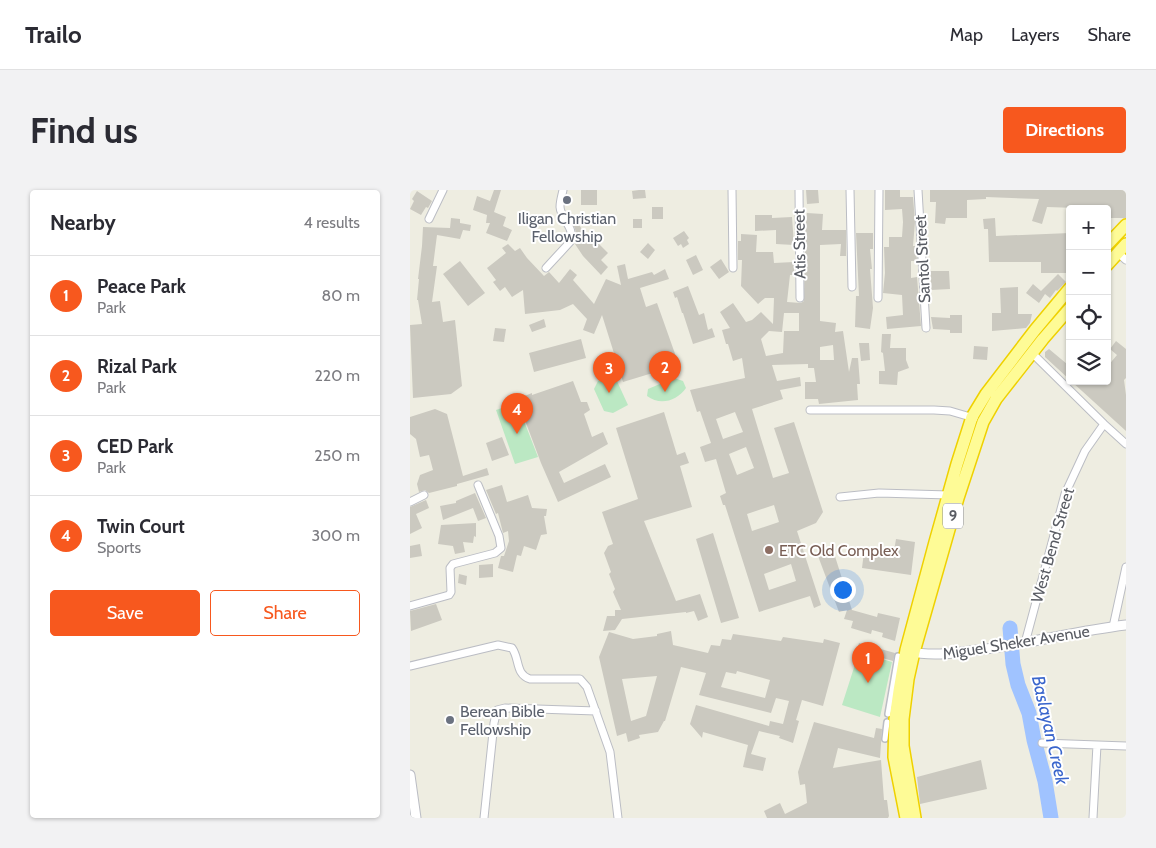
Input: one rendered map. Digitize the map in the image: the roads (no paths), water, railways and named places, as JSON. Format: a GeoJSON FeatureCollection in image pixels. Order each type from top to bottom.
{"type":"FeatureCollection","features":[{"type":"Feature","properties":{"kind":"highway"},"geometry":{"type":"LineString","coordinates":[[1111,241],[1126,225]]}},
{"type":"Feature","properties":{"kind":"highway"},"geometry":{"type":"LineString","coordinates":[[1122,257],[1126,244]]}},
{"type":"Feature","properties":{"kind":"highway","name":"9"},"geometry":{"type":"LineString","coordinates":[[906,818],[894,757],[899,692],[906,653],[949,495],[978,420],[997,379],[1066,293]]}},
{"type":"Feature","properties":{"kind":"highway","name":"9"},"geometry":{"type":"LineString","coordinates":[[915,818],[903,746],[906,653],[956,507],[978,420],[1066,313]]}},
{"type":"Feature","properties":{"kind":"street"},"geometry":{"type":"LineString","coordinates":[[429,219],[443,190]]}},
{"type":"Feature","properties":{"kind":"street"},"geometry":{"type":"LineString","coordinates":[[546,268],[570,242],[572,237],[572,232],[564,221],[560,205],[563,190]]}},
{"type":"Feature","properties":{"kind":"street"},"geometry":{"type":"LineString","coordinates":[[732,190],[733,268]]}},
{"type":"Feature","properties":{"kind":"street","name":"Atis Street"},"geometry":{"type":"LineString","coordinates":[[798,190],[800,298]]}},
{"type":"Feature","properties":{"kind":"street"},"geometry":{"type":"LineString","coordinates":[[850,190],[852,287]]}},
{"type":"Feature","properties":{"kind":"street"},"geometry":{"type":"LineString","coordinates":[[878,298],[879,190]]}},
{"type":"Feature","properties":{"kind":"street","name":"Santol Street"},"geometry":{"type":"LineString","coordinates":[[918,190],[926,328]]}},
{"type":"Feature","properties":{"kind":"street"},"geometry":{"type":"LineString","coordinates":[[1032,353],[1126,444]]}},
{"type":"Feature","properties":{"kind":"street"},"geometry":{"type":"LineString","coordinates":[[810,410],[934,410],[950,411],[978,420]]}},
{"type":"Feature","properties":{"kind":"street","name":"West Bend Street"},"geometry":{"type":"LineString","coordinates":[[1025,643],[1065,494],[1085,451],[1104,424]]}},
{"type":"Feature","properties":{"kind":"street"},"geometry":{"type":"LineString","coordinates":[[410,606],[449,594],[451,592],[450,568],[453,564],[495,553],[501,548],[499,536],[478,485]]}},
{"type":"Feature","properties":{"kind":"street"},"geometry":{"type":"LineString","coordinates":[[840,497],[879,493],[949,495]]}},
{"type":"Feature","properties":{"kind":"street"},"geometry":{"type":"LineString","coordinates":[[410,502],[424,495]]}},
{"type":"Feature","properties":{"kind":"street"},"geometry":{"type":"LineString","coordinates":[[1113,627],[1126,567]]}},
{"type":"Feature","properties":{"kind":"street","name":"Miguel Sheker Avenue"},"geometry":{"type":"LineString","coordinates":[[906,653],[951,653],[1004,647],[1126,625]]}},
{"type":"Feature","properties":{"kind":"street"},"geometry":{"type":"LineString","coordinates":[[410,666],[498,644],[507,646],[515,652],[521,674],[530,680],[580,678],[585,684],[596,711],[610,752],[618,818]]}},
{"type":"Feature","properties":{"kind":"street"},"geometry":{"type":"LineString","coordinates":[[888,714],[906,653]]}},
{"type":"Feature","properties":{"kind":"street"},"geometry":{"type":"LineString","coordinates":[[484,818],[497,710],[505,708],[596,711]]}},
{"type":"Feature","properties":{"kind":"street"},"geometry":{"type":"LineString","coordinates":[[885,740],[887,722]]}},
{"type":"Feature","properties":{"kind":"street"},"geometry":{"type":"LineString","coordinates":[[1042,743],[1126,746]]}},
{"type":"Feature","properties":{"kind":"street"},"geometry":{"type":"LineString","coordinates":[[1093,818],[1097,744]]}},
{"type":"Feature","properties":{"kind":"street"},"geometry":{"type":"LineString","coordinates":[[410,775],[416,818]]}},
{"type":"Feature","properties":{"kind":"waterway","name":"Baslayan Creek"},"geometry":{"type":"LineString","coordinates":[[1010,628],[1013,664],[1018,685],[1029,713],[1045,781],[1051,818]]}},
{"type":"Feature","properties":{"kind":"place","name":"Iligan Christian Fellowship"},"geometry":{"type":"Point","coordinates":[567,200]}},
{"type":"Feature","properties":{"kind":"place","name":"Rizal Park"},"geometry":{"type":"Point","coordinates":[665,392]}},
{"type":"Feature","properties":{"kind":"place","name":"CED Park"},"geometry":{"type":"Point","coordinates":[609,393]}},
{"type":"Feature","properties":{"kind":"place","name":"Twin Court"},"geometry":{"type":"Point","coordinates":[517,434]}},
{"type":"Feature","properties":{"kind":"place","name":"ETC Old Complex"},"geometry":{"type":"Point","coordinates":[769,550]}},
{"type":"Feature","properties":{"kind":"place","name":"Peace Park"},"geometry":{"type":"Point","coordinates":[868,683]}},
{"type":"Feature","properties":{"kind":"place","name":"Berean Bible Fellowship"},"geometry":{"type":"Point","coordinates":[450,720]}}]}
